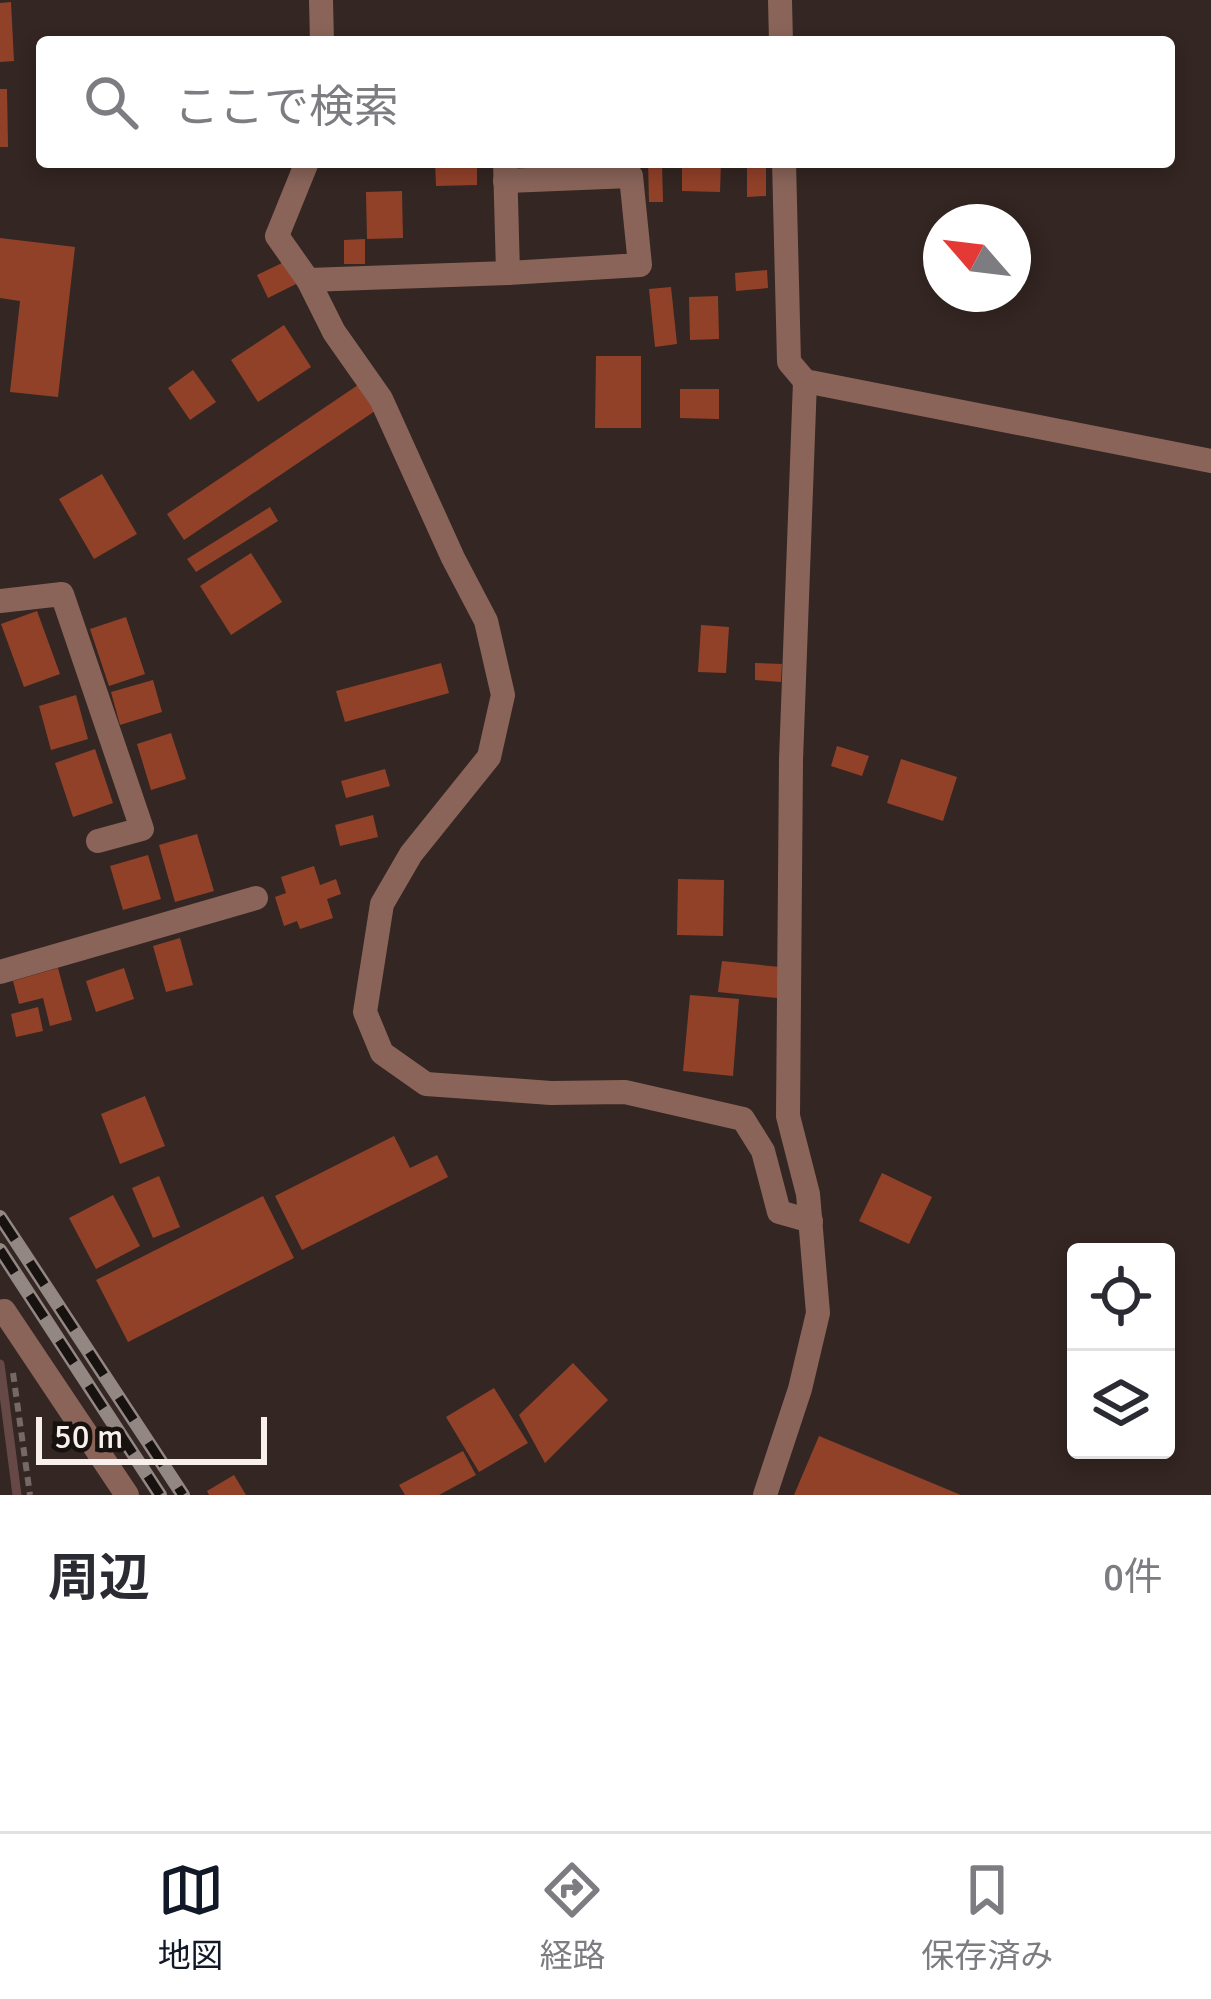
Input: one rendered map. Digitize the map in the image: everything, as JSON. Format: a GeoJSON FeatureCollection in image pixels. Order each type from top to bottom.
{"type":"FeatureCollection","features":[{"type":"Feature","properties":{"kind":"street"},"geometry":{"type":"LineString","coordinates":[[320,0],[322,36]]}},
{"type":"Feature","properties":{"kind":"street"},"geometry":{"type":"LineString","coordinates":[[780,0],[781,36]]}},
{"type":"Feature","properties":{"kind":"street"},"geometry":{"type":"LineString","coordinates":[[306,168],[277,236],[381,399],[486,621],[503,695],[489,758],[411,854],[382,904],[365,1012],[382,1053],[426,1084],[551,1094],[625,1092],[743,1119],[763,1151],[779,1212],[811,1222]]}},
{"type":"Feature","properties":{"kind":"street"},"geometry":{"type":"LineString","coordinates":[[784,168],[789,362],[806,381],[1211,461]]}},
{"type":"Feature","properties":{"kind":"street"},"geometry":{"type":"LineString","coordinates":[[308,280],[508,273],[640,266],[631,176],[505,172],[508,273]]}},
{"type":"Feature","properties":{"kind":"street"},"geometry":{"type":"LineString","coordinates":[[765,1495],[800,1389],[818,1313],[808,1194],[788,1116],[791,760],[806,381]]}},
{"type":"Feature","properties":{"kind":"street"},"geometry":{"type":"LineString","coordinates":[[0,602],[62,594],[142,829],[98,841]]}},
{"type":"Feature","properties":{"kind":"street"},"geometry":{"type":"LineString","coordinates":[[0,972],[256,898]]}},
{"type":"Feature","properties":{"kind":"street"},"geometry":{"type":"LineString","coordinates":[[0,1312],[4,1311],[26,1341],[128,1495]]}},
{"type":"Feature","properties":{"kind":"path"},"geometry":{"type":"LineString","coordinates":[[11,1357],[30,1495]]}},
{"type":"Feature","properties":{"kind":"building"},"geometry":{"type":"Polygon","coordinates":[[[11,2],[14,61],[0,62],[0,3],[11,2]]]}},
{"type":"Feature","properties":{"kind":"building"},"geometry":{"type":"Polygon","coordinates":[[[0,89],[7,89],[8,147],[0,147],[0,89]]]}},
{"type":"Feature","properties":{"kind":"building"},"geometry":{"type":"Polygon","coordinates":[[[435,168],[477,168],[477,185],[436,186],[435,168]]]}},
{"type":"Feature","properties":{"kind":"building"},"geometry":{"type":"Polygon","coordinates":[[[648,168],[662,168],[663,202],[649,202],[648,168]]]}},
{"type":"Feature","properties":{"kind":"building"},"geometry":{"type":"Polygon","coordinates":[[[682,168],[721,168],[720,192],[682,191],[682,168]]]}},
{"type":"Feature","properties":{"kind":"building"},"geometry":{"type":"Polygon","coordinates":[[[747,168],[766,168],[766,196],[747,197],[747,168]]]}},
{"type":"Feature","properties":{"kind":"building"},"geometry":{"type":"Polygon","coordinates":[[[402,191],[403,238],[367,239],[366,192],[402,191]]]}},
{"type":"Feature","properties":{"kind":"building"},"geometry":{"type":"Polygon","coordinates":[[[0,238],[75,247],[58,397],[10,392],[20,301],[0,298],[0,238]]]}},
{"type":"Feature","properties":{"kind":"building"},"geometry":{"type":"Polygon","coordinates":[[[365,239],[365,264],[344,264],[344,240],[365,239]]]}},
{"type":"Feature","properties":{"kind":"building"},"geometry":{"type":"Polygon","coordinates":[[[284,262],[296,284],[268,298],[257,275],[284,262]]]}},
{"type":"Feature","properties":{"kind":"building"},"geometry":{"type":"Polygon","coordinates":[[[767,270],[768,288],[736,291],[735,273],[767,270]]]}},
{"type":"Feature","properties":{"kind":"building"},"geometry":{"type":"Polygon","coordinates":[[[671,287],[677,344],[655,347],[649,289],[671,287]]]}},
{"type":"Feature","properties":{"kind":"building"},"geometry":{"type":"Polygon","coordinates":[[[718,296],[719,339],[690,340],[689,297],[718,296]]]}},
{"type":"Feature","properties":{"kind":"building"},"geometry":{"type":"Polygon","coordinates":[[[284,325],[311,367],[258,402],[231,360],[284,325]]]}},
{"type":"Feature","properties":{"kind":"building"},"geometry":{"type":"Polygon","coordinates":[[[596,356],[641,356],[641,428],[595,428],[596,356]]]}},
{"type":"Feature","properties":{"kind":"building"},"geometry":{"type":"Polygon","coordinates":[[[193,370],[216,402],[190,420],[168,388],[193,370]]]}},
{"type":"Feature","properties":{"kind":"building"},"geometry":{"type":"Polygon","coordinates":[[[358,385],[375,411],[184,540],[167,514],[358,385]]]}},
{"type":"Feature","properties":{"kind":"building"},"geometry":{"type":"Polygon","coordinates":[[[680,389],[719,389],[719,419],[680,418],[680,389]]]}},
{"type":"Feature","properties":{"kind":"building"},"geometry":{"type":"Polygon","coordinates":[[[102,474],[137,534],[94,559],[59,499],[102,474]]]}},
{"type":"Feature","properties":{"kind":"building"},"geometry":{"type":"Polygon","coordinates":[[[270,507],[278,521],[196,572],[187,559],[270,507]]]}},
{"type":"Feature","properties":{"kind":"building"},"geometry":{"type":"Polygon","coordinates":[[[251,553],[282,602],[231,635],[200,586],[251,553]]]}},
{"type":"Feature","properties":{"kind":"building"},"geometry":{"type":"Polygon","coordinates":[[[37,611],[60,674],[24,687],[1,624],[37,611]]]}},
{"type":"Feature","properties":{"kind":"building"},"geometry":{"type":"Polygon","coordinates":[[[126,617],[145,674],[109,686],[90,629],[126,617]]]}},
{"type":"Feature","properties":{"kind":"building"},"geometry":{"type":"Polygon","coordinates":[[[701,625],[729,627],[726,673],[698,672],[701,625]]]}},
{"type":"Feature","properties":{"kind":"building"},"geometry":{"type":"Polygon","coordinates":[[[441,663],[449,693],[345,722],[336,691],[441,663]]]}},
{"type":"Feature","properties":{"kind":"building"},"geometry":{"type":"Polygon","coordinates":[[[755,663],[782,664],[781,682],[755,680],[755,663]]]}},
{"type":"Feature","properties":{"kind":"building"},"geometry":{"type":"Polygon","coordinates":[[[153,680],[162,712],[120,725],[111,692],[153,680]]]}},
{"type":"Feature","properties":{"kind":"building"},"geometry":{"type":"Polygon","coordinates":[[[76,695],[88,739],[51,750],[39,706],[76,695]]]}},
{"type":"Feature","properties":{"kind":"building"},"geometry":{"type":"Polygon","coordinates":[[[171,733],[186,779],[151,790],[137,744],[171,733]]]}},
{"type":"Feature","properties":{"kind":"building"},"geometry":{"type":"Polygon","coordinates":[[[837,746],[869,756],[862,776],[831,766],[837,746]]]}},
{"type":"Feature","properties":{"kind":"building"},"geometry":{"type":"Polygon","coordinates":[[[95,749],[113,803],[73,817],[55,763],[95,749]]]}},
{"type":"Feature","properties":{"kind":"building"},"geometry":{"type":"Polygon","coordinates":[[[901,759],[957,777],[943,821],[887,803],[901,759]]]}},
{"type":"Feature","properties":{"kind":"building"},"geometry":{"type":"Polygon","coordinates":[[[385,769],[390,786],[346,798],[341,781],[385,769]]]}},
{"type":"Feature","properties":{"kind":"building"},"geometry":{"type":"Polygon","coordinates":[[[373,815],[378,837],[340,846],[335,825],[373,815]]]}},
{"type":"Feature","properties":{"kind":"building"},"geometry":{"type":"Polygon","coordinates":[[[197,834],[214,891],[175,902],[159,845],[197,834]]]}},
{"type":"Feature","properties":{"kind":"building"},"geometry":{"type":"Polygon","coordinates":[[[148,855],[161,899],[123,910],[110,866],[148,855]]]}},
{"type":"Feature","properties":{"kind":"building"},"geometry":{"type":"Polygon","coordinates":[[[314,866],[320,885],[336,879],[341,894],[327,899],[333,918],[300,929],[297,921],[284,926],[275,897],[286,893],[281,877],[314,866]]]}},
{"type":"Feature","properties":{"kind":"building"},"geometry":{"type":"Polygon","coordinates":[[[678,879],[724,880],[723,936],[677,935],[678,879]]]}},
{"type":"Feature","properties":{"kind":"building"},"geometry":{"type":"Polygon","coordinates":[[[180,938],[193,985],[166,992],[153,946],[180,938]]]}},
{"type":"Feature","properties":{"kind":"building"},"geometry":{"type":"Polygon","coordinates":[[[722,961],[780,967],[777,998],[718,992],[722,961]]]}},
{"type":"Feature","properties":{"kind":"building"},"geometry":{"type":"Polygon","coordinates":[[[58,968],[72,1020],[50,1026],[43,998],[19,1004],[13,981],[58,968]]]}},
{"type":"Feature","properties":{"kind":"building"},"geometry":{"type":"Polygon","coordinates":[[[124,968],[134,999],[96,1012],[86,981],[124,968]]]}},
{"type":"Feature","properties":{"kind":"building"},"geometry":{"type":"Polygon","coordinates":[[[690,995],[739,999],[733,1076],[683,1071],[690,995]]]}},
{"type":"Feature","properties":{"kind":"building"},"geometry":{"type":"Polygon","coordinates":[[[38,1007],[43,1031],[16,1037],[11,1014],[38,1007]]]}},
{"type":"Feature","properties":{"kind":"building"},"geometry":{"type":"Polygon","coordinates":[[[145,1096],[165,1146],[120,1164],[101,1114],[145,1096]]]}},
{"type":"Feature","properties":{"kind":"building"},"geometry":{"type":"Polygon","coordinates":[[[394,1136],[410,1168],[437,1155],[448,1177],[302,1250],[275,1196],[394,1136]]]}},
{"type":"Feature","properties":{"kind":"building"},"geometry":{"type":"Polygon","coordinates":[[[882,1173],[932,1197],[909,1244],[859,1221],[882,1173]]]}},
{"type":"Feature","properties":{"kind":"building"},"geometry":{"type":"Polygon","coordinates":[[[159,1176],[180,1227],[153,1238],[132,1188],[159,1176]]]}},
{"type":"Feature","properties":{"kind":"building"},"geometry":{"type":"Polygon","coordinates":[[[113,1195],[140,1246],[96,1269],[69,1218],[113,1195]]]}},
{"type":"Feature","properties":{"kind":"building"},"geometry":{"type":"Polygon","coordinates":[[[263,1196],[294,1258],[128,1342],[96,1280],[263,1196]]]}},
{"type":"Feature","properties":{"kind":"building"},"geometry":{"type":"Polygon","coordinates":[[[573,1363],[608,1400],[545,1463],[519,1415],[573,1363]]]}},
{"type":"Feature","properties":{"kind":"building"},"geometry":{"type":"Polygon","coordinates":[[[494,1388],[528,1443],[479,1472],[446,1417],[494,1388]]]}},
{"type":"Feature","properties":{"kind":"building"},"geometry":{"type":"Polygon","coordinates":[[[819,1436],[961,1495],[794,1495],[819,1436]]]}},
{"type":"Feature","properties":{"kind":"building"},"geometry":{"type":"Polygon","coordinates":[[[463,1451],[476,1475],[439,1495],[405,1495],[399,1485],[463,1451]]]}},
{"type":"Feature","properties":{"kind":"building"},"geometry":{"type":"Polygon","coordinates":[[[234,1475],[246,1495],[209,1495],[207,1491],[234,1475]]]}},
{"type":"Feature","properties":{"kind":"waterway"},"geometry":{"type":"LineString","coordinates":[[0,1364],[17,1495]]}},
{"type":"Feature","properties":{"kind":"railway"},"geometry":{"type":"LineString","coordinates":[[0,1217],[183,1495]]}},
{"type":"Feature","properties":{"kind":"railway"},"geometry":{"type":"LineString","coordinates":[[0,1250],[160,1495]]}}]}
